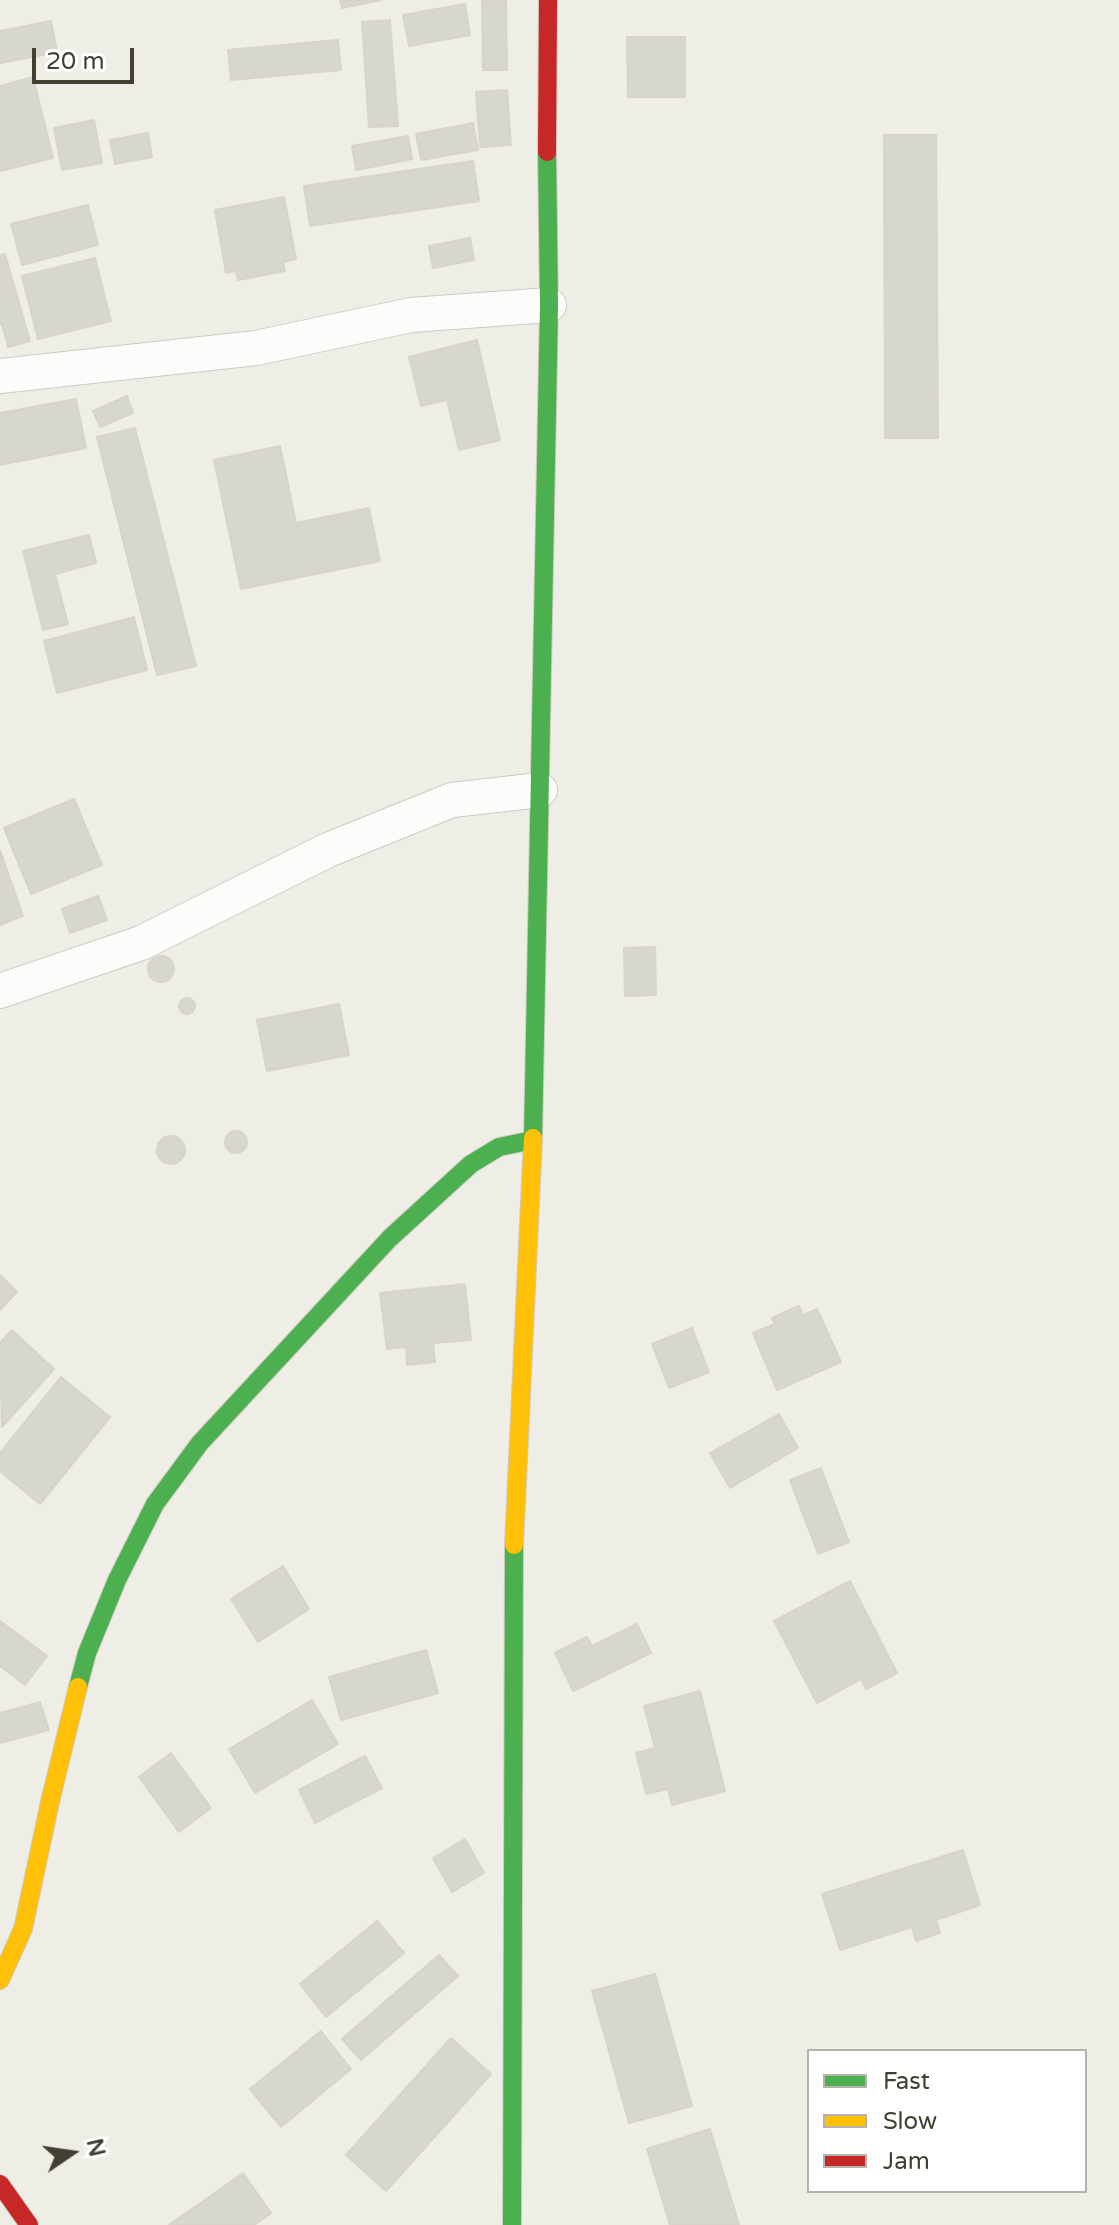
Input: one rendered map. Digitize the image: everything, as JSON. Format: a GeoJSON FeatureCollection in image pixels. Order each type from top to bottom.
{"type":"FeatureCollection","features":[{"type":"Feature","properties":{"kind":"street"},"geometry":{"type":"LineString","coordinates":[[512,2225],[514,1538],[533,1140],[549,305],[548,0]]}},
{"type":"Feature","properties":{"kind":"street"},"geometry":{"type":"LineString","coordinates":[[0,376],[256,348],[411,315],[549,305]]}},
{"type":"Feature","properties":{"kind":"street"},"geometry":{"type":"LineString","coordinates":[[0,991],[141,943],[328,850],[452,800],[540,790]]}},
{"type":"Feature","properties":{"kind":"street"},"geometry":{"type":"LineString","coordinates":[[0,1980],[23,1929],[87,1653],[117,1580],[155,1504],[200,1443],[390,1238],[471,1164],[499,1147],[533,1140]]}},
{"type":"Feature","properties":{"kind":"street"},"geometry":{"type":"LineString","coordinates":[[0,2184],[29,2225]]}},
{"type":"Feature","properties":{"kind":"building"},"geometry":{"type":"Polygon","coordinates":[[[340,0],[381,0],[342,8],[340,0]]]}},
{"type":"Feature","properties":{"kind":"building"},"geometry":{"type":"Polygon","coordinates":[[[482,1],[506,1],[507,70],[483,70],[482,1]]]}},
{"type":"Feature","properties":{"kind":"building"},"geometry":{"type":"Polygon","coordinates":[[[465,4],[470,35],[409,46],[403,15],[465,4]]]}},
{"type":"Feature","properties":{"kind":"building"},"geometry":{"type":"Polygon","coordinates":[[[390,20],[398,126],[369,127],[362,22],[390,20]]]}},
{"type":"Feature","properties":{"kind":"building"},"geometry":{"type":"Polygon","coordinates":[[[51,21],[57,52],[0,63],[0,31],[51,21]]]}},
{"type":"Feature","properties":{"kind":"building"},"geometry":{"type":"Polygon","coordinates":[[[627,37],[685,37],[685,97],[628,97],[627,37]]]}},
{"type":"Feature","properties":{"kind":"building"},"geometry":{"type":"Polygon","coordinates":[[[338,40],[341,70],[231,80],[228,50],[338,40]]]}},
{"type":"Feature","properties":{"kind":"building"},"geometry":{"type":"Polygon","coordinates":[[[33,77],[53,158],[0,171],[0,86],[33,77]]]}},
{"type":"Feature","properties":{"kind":"building"},"geometry":{"type":"Polygon","coordinates":[[[507,90],[511,145],[480,147],[476,92],[507,90]]]}},
{"type":"Feature","properties":{"kind":"building"},"geometry":{"type":"Polygon","coordinates":[[[94,120],[102,163],[62,170],[54,128],[94,120]]]}},
{"type":"Feature","properties":{"kind":"building"},"geometry":{"type":"Polygon","coordinates":[[[473,123],[478,150],[421,160],[416,134],[473,123]]]}},
{"type":"Feature","properties":{"kind":"building"},"geometry":{"type":"Polygon","coordinates":[[[148,133],[152,157],[115,164],[110,140],[148,133]]]}},
{"type":"Feature","properties":{"kind":"building"},"geometry":{"type":"Polygon","coordinates":[[[884,135],[936,135],[938,438],[885,438],[884,135]]]}},
{"type":"Feature","properties":{"kind":"building"},"geometry":{"type":"Polygon","coordinates":[[[408,136],[412,159],[356,170],[352,146],[408,136]]]}},
{"type":"Feature","properties":{"kind":"building"},"geometry":{"type":"Polygon","coordinates":[[[473,161],[479,201],[310,226],[304,186],[473,161]]]}},
{"type":"Feature","properties":{"kind":"building"},"geometry":{"type":"Polygon","coordinates":[[[284,197],[296,259],[283,262],[285,271],[238,280],[236,271],[226,273],[215,210],[284,197]]]}},
{"type":"Feature","properties":{"kind":"building"},"geometry":{"type":"Polygon","coordinates":[[[88,205],[98,245],[22,265],[11,224],[88,205]]]}},
{"type":"Feature","properties":{"kind":"building"},"geometry":{"type":"Polygon","coordinates":[[[470,238],[474,260],[433,268],[429,246],[470,238]]]}},
{"type":"Feature","properties":{"kind":"building"},"geometry":{"type":"Polygon","coordinates":[[[5,254],[30,341],[8,347],[0,324],[0,255],[5,254]]]}},
{"type":"Feature","properties":{"kind":"building"},"geometry":{"type":"Polygon","coordinates":[[[95,258],[111,321],[38,339],[22,276],[95,258]]]}},
{"type":"Feature","properties":{"kind":"building"},"geometry":{"type":"Polygon","coordinates":[[[477,340],[500,440],[459,450],[447,400],[421,406],[409,357],[477,340]]]}},
{"type":"Feature","properties":{"kind":"building"},"geometry":{"type":"Polygon","coordinates":[[[127,396],[133,413],[100,427],[93,411],[127,396]]]}},
{"type":"Feature","properties":{"kind":"building"},"geometry":{"type":"Polygon","coordinates":[[[76,399],[86,448],[0,465],[0,413],[76,399]]]}},
{"type":"Feature","properties":{"kind":"building"},"geometry":{"type":"Polygon","coordinates":[[[135,428],[196,666],[157,675],[97,437],[135,428]]]}},
{"type":"Feature","properties":{"kind":"building"},"geometry":{"type":"Polygon","coordinates":[[[280,446],[296,523],[369,508],[380,561],[241,589],[214,460],[280,446]]]}},
{"type":"Feature","properties":{"kind":"building"},"geometry":{"type":"Polygon","coordinates":[[[89,535],[96,563],[55,574],[68,624],[43,630],[23,551],[89,535]]]}},
{"type":"Feature","properties":{"kind":"building"},"geometry":{"type":"Polygon","coordinates":[[[134,617],[147,670],[57,693],[44,641],[134,617]]]}},
{"type":"Feature","properties":{"kind":"building"},"geometry":{"type":"Polygon","coordinates":[[[74,799],[102,865],[31,894],[4,828],[74,799]]]}},
{"type":"Feature","properties":{"kind":"building"},"geometry":{"type":"Polygon","coordinates":[[[0,850],[23,916],[0,925],[0,850]]]}},
{"type":"Feature","properties":{"kind":"building"},"geometry":{"type":"Polygon","coordinates":[[[98,896],[107,920],[70,933],[62,909],[98,896]]]}},
{"type":"Feature","properties":{"kind":"building"},"geometry":{"type":"Polygon","coordinates":[[[655,947],[656,995],[625,996],[624,948],[655,947]]]}},
{"type":"Feature","properties":{"kind":"building"},"geometry":{"type":"Polygon","coordinates":[[[161,956],[170,960],[174,969],[170,978],[161,982],[152,978],[148,969],[152,960],[161,956]]]}},
{"type":"Feature","properties":{"kind":"building"},"geometry":{"type":"Polygon","coordinates":[[[187,998],[193,1000],[193,1012],[187,1014],[181,1012],[179,1006],[181,1000],[187,998]]]}},
{"type":"Feature","properties":{"kind":"building"},"geometry":{"type":"Polygon","coordinates":[[[339,1004],[349,1055],[267,1071],[257,1020],[339,1004]]]}},
{"type":"Feature","properties":{"kind":"building"},"geometry":{"type":"Polygon","coordinates":[[[236,1131],[247,1142],[236,1153],[225,1142],[236,1131]]]}},
{"type":"Feature","properties":{"kind":"building"},"geometry":{"type":"Polygon","coordinates":[[[171,1136],[181,1140],[185,1150],[181,1160],[171,1164],[161,1160],[157,1150],[161,1140],[171,1136]]]}},
{"type":"Feature","properties":{"kind":"building"},"geometry":{"type":"Polygon","coordinates":[[[0,1275],[17,1292],[0,1310],[0,1275]]]}},
{"type":"Feature","properties":{"kind":"building"},"geometry":{"type":"Polygon","coordinates":[[[465,1284],[471,1340],[433,1343],[435,1362],[407,1365],[406,1347],[387,1349],[380,1293],[465,1284]]]}},
{"type":"Feature","properties":{"kind":"building"},"geometry":{"type":"Polygon","coordinates":[[[799,1306],[803,1315],[817,1309],[841,1362],[777,1390],[753,1333],[775,1324],[772,1318],[799,1306]]]}},
{"type":"Feature","properties":{"kind":"building"},"geometry":{"type":"Polygon","coordinates":[[[692,1328],[709,1372],[669,1388],[652,1344],[692,1328]]]}},
{"type":"Feature","properties":{"kind":"building"},"geometry":{"type":"Polygon","coordinates":[[[12,1330],[54,1369],[2,1427],[0,1343],[12,1330]]]}},
{"type":"Feature","properties":{"kind":"building"},"geometry":{"type":"Polygon","coordinates":[[[61,1377],[110,1417],[40,1504],[0,1471],[0,1453],[61,1377]]]}},
{"type":"Feature","properties":{"kind":"building"},"geometry":{"type":"Polygon","coordinates":[[[779,1414],[798,1448],[730,1488],[710,1453],[779,1414]]]}},
{"type":"Feature","properties":{"kind":"building"},"geometry":{"type":"Polygon","coordinates":[[[821,1468],[849,1542],[818,1554],[790,1480],[821,1468]]]}},
{"type":"Feature","properties":{"kind":"building"},"geometry":{"type":"Polygon","coordinates":[[[283,1566],[309,1609],[258,1642],[231,1599],[283,1566]]]}},
{"type":"Feature","properties":{"kind":"building"},"geometry":{"type":"Polygon","coordinates":[[[850,1581],[897,1673],[866,1689],[861,1679],[817,1703],[774,1621],[850,1581]]]}},
{"type":"Feature","properties":{"kind":"building"},"geometry":{"type":"Polygon","coordinates":[[[0,1621],[47,1656],[25,1685],[0,1666],[0,1621]]]}},
{"type":"Feature","properties":{"kind":"building"},"geometry":{"type":"Polygon","coordinates":[[[637,1624],[651,1653],[573,1691],[555,1653],[587,1637],[592,1646],[637,1624]]]}},
{"type":"Feature","properties":{"kind":"building"},"geometry":{"type":"Polygon","coordinates":[[[426,1650],[438,1693],[341,1720],[329,1677],[426,1650]]]}},
{"type":"Feature","properties":{"kind":"building"},"geometry":{"type":"Polygon","coordinates":[[[700,1691],[725,1791],[672,1805],[668,1789],[646,1794],[636,1753],[655,1748],[644,1706],[700,1691]]]}},
{"type":"Feature","properties":{"kind":"building"},"geometry":{"type":"Polygon","coordinates":[[[312,1700],[338,1744],[255,1793],[229,1749],[312,1700]]]}},
{"type":"Feature","properties":{"kind":"building"},"geometry":{"type":"Polygon","coordinates":[[[40,1702],[49,1730],[0,1743],[0,1713],[40,1702]]]}},
{"type":"Feature","properties":{"kind":"building"},"geometry":{"type":"Polygon","coordinates":[[[171,1753],[211,1808],[179,1832],[139,1777],[171,1753]]]}},
{"type":"Feature","properties":{"kind":"building"},"geometry":{"type":"Polygon","coordinates":[[[365,1756],[382,1788],[315,1823],[299,1790],[365,1756]]]}},
{"type":"Feature","properties":{"kind":"building"},"geometry":{"type":"Polygon","coordinates":[[[465,1839],[484,1873],[452,1892],[433,1858],[465,1839]]]}},
{"type":"Feature","properties":{"kind":"building"},"geometry":{"type":"Polygon","coordinates":[[[963,1850],[980,1905],[936,1920],[940,1933],[916,1941],[912,1927],[840,1950],[822,1894],[963,1850]]]}},
{"type":"Feature","properties":{"kind":"building"},"geometry":{"type":"Polygon","coordinates":[[[377,1921],[404,1953],[326,2017],[300,1984],[377,1921]]]}},
{"type":"Feature","properties":{"kind":"building"},"geometry":{"type":"Polygon","coordinates":[[[439,1955],[458,1976],[361,2060],[342,2039],[439,1955]]]}},
{"type":"Feature","properties":{"kind":"building"},"geometry":{"type":"Polygon","coordinates":[[[655,1974],[692,2106],[629,2123],[592,1991],[655,1974]]]}},
{"type":"Feature","properties":{"kind":"building"},"geometry":{"type":"Polygon","coordinates":[[[321,2031],[351,2069],[281,2127],[250,2089],[321,2031]]]}},
{"type":"Feature","properties":{"kind":"building"},"geometry":{"type":"Polygon","coordinates":[[[451,2038],[491,2074],[386,2191],[346,2155],[451,2038]]]}},
{"type":"Feature","properties":{"kind":"building"},"geometry":{"type":"Polygon","coordinates":[[[710,2129],[739,2225],[670,2225],[647,2149],[710,2129]]]}},
{"type":"Feature","properties":{"kind":"building"},"geometry":{"type":"Polygon","coordinates":[[[243,2173],[271,2213],[254,2225],[169,2225],[243,2173]]]}},
{"type":"Feature","properties":{"kind":"traffic: fast"},"geometry":{"type":"LineString","coordinates":[[533,1138],[549,305],[547,152]]}},
{"type":"Feature","properties":{"kind":"traffic: fast"},"geometry":{"type":"LineString","coordinates":[[78,1687],[87,1653],[117,1580],[155,1504],[200,1443],[390,1238],[471,1164],[499,1147],[533,1140]]}},
{"type":"Feature","properties":{"kind":"traffic: fast"},"geometry":{"type":"LineString","coordinates":[[512,2225],[514,1545]]}},
{"type":"Feature","properties":{"kind":"traffic: slow"},"geometry":{"type":"LineString","coordinates":[[514,1545],[533,1138]]}},
{"type":"Feature","properties":{"kind":"traffic: slow"},"geometry":{"type":"LineString","coordinates":[[0,1980],[23,1929],[78,1687]]}},
{"type":"Feature","properties":{"kind":"traffic: jam"},"geometry":{"type":"LineString","coordinates":[[547,152],[548,0]]}},
{"type":"Feature","properties":{"kind":"traffic: jam"},"geometry":{"type":"LineString","coordinates":[[0,2184],[29,2225]]}}]}
